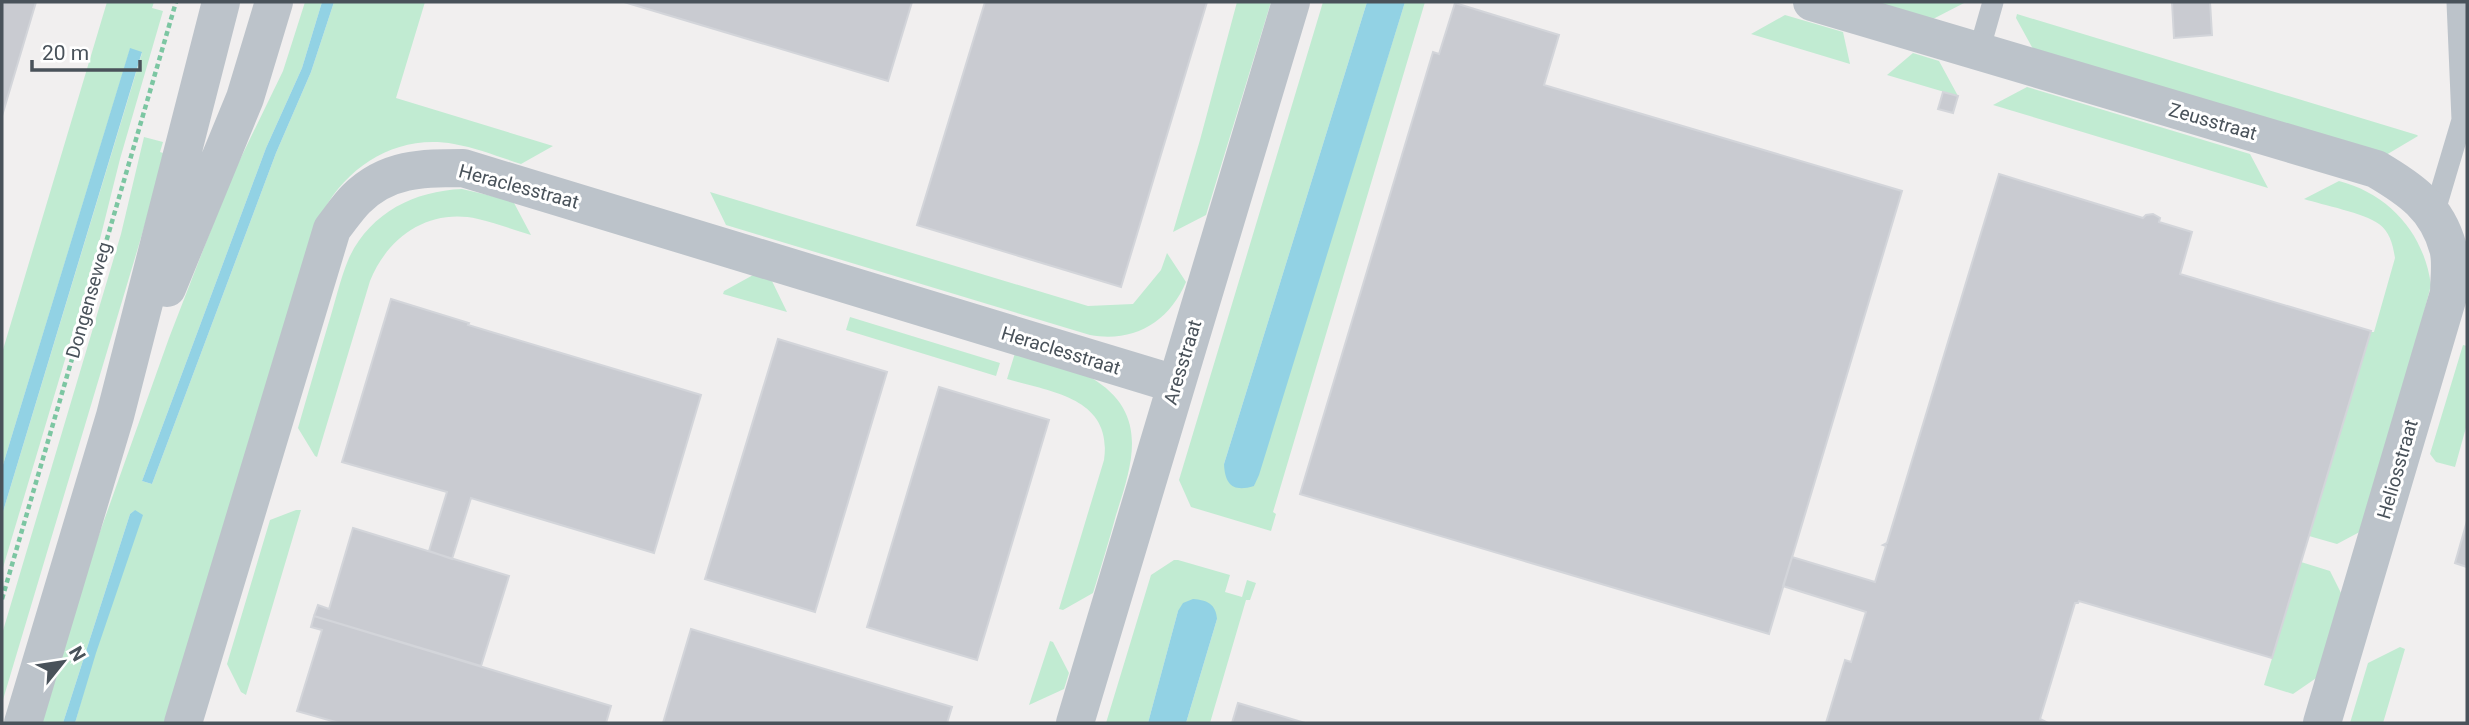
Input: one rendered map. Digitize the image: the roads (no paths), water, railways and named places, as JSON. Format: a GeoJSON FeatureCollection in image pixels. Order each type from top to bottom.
{"type":"FeatureCollection","features":[{"type":"Feature","properties":{"kind":"street"},"geometry":{"type":"LineString","coordinates":[[23,723],[115,416],[221,2]]}},
{"type":"Feature","properties":{"kind":"street"},"geometry":{"type":"LineString","coordinates":[[115,416],[245,98],[274,2]]}},
{"type":"Feature","properties":{"kind":"street","name":"Aresstraat"},"geometry":{"type":"LineString","coordinates":[[1075,723],[1291,2]]}},
{"type":"Feature","properties":{"kind":"street","name":"Zeusstraat"},"geometry":{"type":"LineString","coordinates":[[1812,2],[2376,169],[2408,188],[2434,214]]}},
{"type":"Feature","properties":{"kind":"street","name":"Heraclesstraat"},"geometry":{"type":"LineString","coordinates":[[184,723],[332,229],[357,198],[387,177],[420,168],[463,167],[1175,384]]}},
{"type":"Feature","properties":{"kind":"street","name":"Heliosstraat"},"geometry":{"type":"LineString","coordinates":[[2322,723],[2449,293],[2449,250],[2434,214]]}},
{"type":"Feature","properties":{"kind":"lane"},"geometry":{"type":"LineString","coordinates":[[1979,51],[1993,2]]}},
{"type":"Feature","properties":{"kind":"lane"},"geometry":{"type":"LineString","coordinates":[[2434,214],[2462,120],[2464,68],[2457,2]]}},
{"type":"Feature","properties":{"kind":"water"},"geometry":{"type":"Polygon","coordinates":[[[322,2],[334,2],[311,72],[276,153],[152,484],[142,481],[266,148],[302,68],[322,2]]]}},
{"type":"Feature","properties":{"kind":"water"},"geometry":{"type":"Polygon","coordinates":[[[1367,2],[1405,2],[1259,475],[1254,486],[1232,486],[1226,478],[1224,464],[1367,2]]]}},
{"type":"Feature","properties":{"kind":"water"},"geometry":{"type":"Polygon","coordinates":[[[130,48],[142,52],[2,515],[2,468],[130,48]]]}},
{"type":"Feature","properties":{"kind":"water"},"geometry":{"type":"Polygon","coordinates":[[[135,510],[143,515],[75,723],[63,723],[130,514],[135,510]]]}},
{"type":"Feature","properties":{"kind":"water"},"geometry":{"type":"Polygon","coordinates":[[[1193,599],[1210,604],[1217,619],[1186,723],[1148,723],[1178,611],[1183,603],[1193,599]]]}}]}
